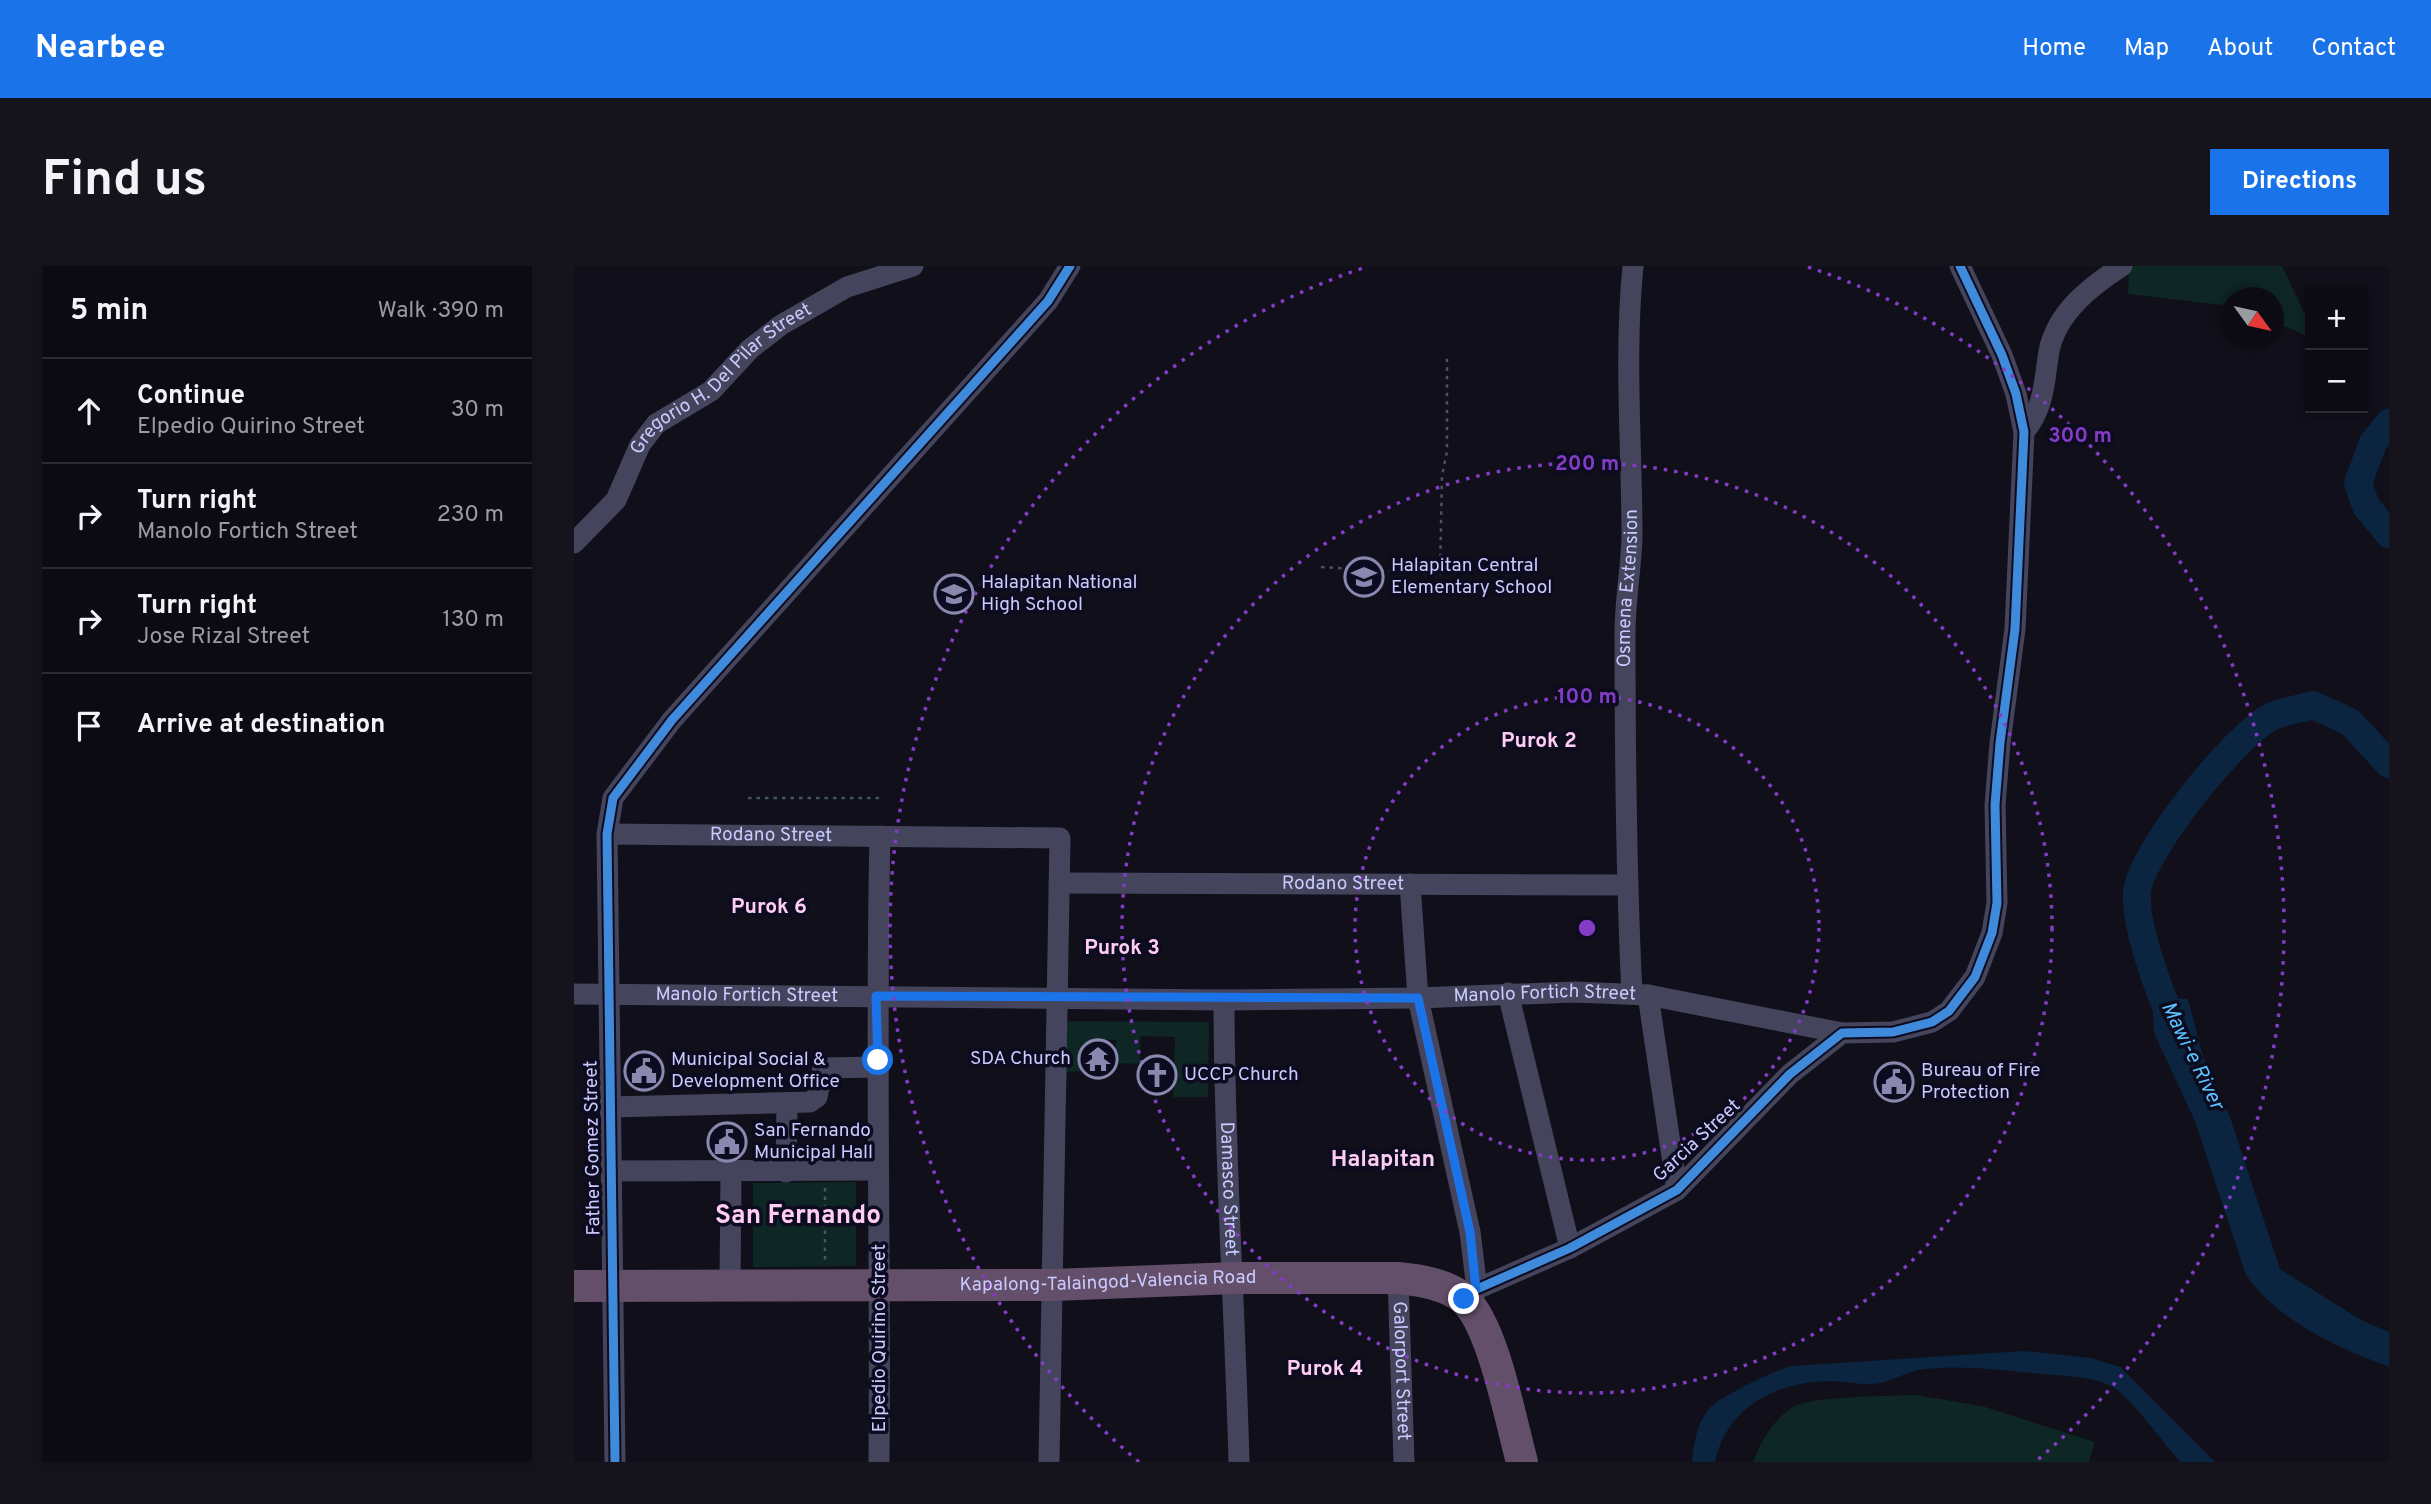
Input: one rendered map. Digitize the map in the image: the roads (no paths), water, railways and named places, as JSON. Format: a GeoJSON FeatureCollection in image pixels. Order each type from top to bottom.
{"type":"FeatureCollection","features":[{"type":"Feature","properties":{"kind":"highway","name":"Kapalong-Talaingod-Valencia Road"},"geometry":{"type":"LineString","coordinates":[[574,1286],[1053,1285],[1234,1278],[1398,1278],[1423,1281],[1470,1294]]}},
{"type":"Feature","properties":{"kind":"highway"},"geometry":{"type":"LineString","coordinates":[[1470,1294],[1487,1339],[1522,1462]]}},
{"type":"Feature","properties":{"kind":"street","name":"Gregorio H. Del Pilar Street"},"geometry":{"type":"LineString","coordinates":[[574,543],[615,500],[640,445],[656,424],[711,391],[750,349],[781,325],[847,287],[913,266]]}},
{"type":"Feature","properties":{"kind":"street","name":"Father Gomez Street"},"geometry":{"type":"LineString","coordinates":[[615,1462],[607,834],[613,798],[672,720],[1048,301],[1070,266]]}},
{"type":"Feature","properties":{"kind":"street","name":"Osmena Extension"},"geometry":{"type":"LineString","coordinates":[[1633,266],[1628,320],[1632,547],[1625,630],[1626,885],[1640,995],[1676,1190]]}},
{"type":"Feature","properties":{"kind":"street"},"geometry":{"type":"LineString","coordinates":[[1842,1033],[1893,1031],[1932,1023],[1949,1012],[1975,977],[1995,918],[1995,804],[2015,629],[2024,432],[2016,394],[2002,355],[1960,266]]}},
{"type":"Feature","properties":{"kind":"street"},"geometry":{"type":"LineString","coordinates":[[2024,432],[2032,422],[2043,398],[2049,353],[2062,320],[2088,288],[2122,266]]}},
{"type":"Feature","properties":{"kind":"street","name":"Rodano Street"},"geometry":{"type":"LineString","coordinates":[[607,834],[1060,838],[1059,883],[1626,885]]}},
{"type":"Feature","properties":{"kind":"street","name":"Elpedio Quirino Street"},"geometry":{"type":"LineString","coordinates":[[879,1462],[881,1284],[876,996],[880,836]]}},
{"type":"Feature","properties":{"kind":"street"},"geometry":{"type":"LineString","coordinates":[[1049,1462],[1059,883]]}},
{"type":"Feature","properties":{"kind":"street"},"geometry":{"type":"LineString","coordinates":[[1410,884],[1418,998],[1470,1232],[1470,1294]]}},
{"type":"Feature","properties":{"kind":"street"},"geometry":{"type":"LineString","coordinates":[[1508,993],[1570,1248]]}},
{"type":"Feature","properties":{"kind":"street","name":"Manolo Fortich Street"},"geometry":{"type":"LineString","coordinates":[[574,994],[1224,1000],[1418,998],[1508,993],[1640,995],[1842,1033]]}},
{"type":"Feature","properties":{"kind":"street","name":"Damasco Street"},"geometry":{"type":"LineString","coordinates":[[1224,1000],[1225,1173],[1234,1278],[1239,1462]]}},
{"type":"Feature","properties":{"kind":"street","name":"Garcia Street"},"geometry":{"type":"LineString","coordinates":[[1470,1294],[1570,1248],[1676,1190],[1790,1074],[1842,1033]]}},
{"type":"Feature","properties":{"kind":"street"},"geometry":{"type":"LineString","coordinates":[[610,1107],[813,1101],[823,1068],[878,1067]]}},
{"type":"Feature","properties":{"kind":"street"},"geometry":{"type":"LineString","coordinates":[[786,1172],[788,1103]]}},
{"type":"Feature","properties":{"kind":"street"},"geometry":{"type":"LineString","coordinates":[[611,1171],[878,1170]]}},
{"type":"Feature","properties":{"kind":"street"},"geometry":{"type":"LineString","coordinates":[[730,1284],[731,1172]]}},
{"type":"Feature","properties":{"kind":"street","name":"Galorport Street"},"geometry":{"type":"LineString","coordinates":[[1398,1278],[1404,1462]]}},
{"type":"Feature","properties":{"kind":"water"},"geometry":{"type":"Polygon","coordinates":[[[2152,998],[2188,999],[2203,1057],[2230,1117],[2280,1269],[2361,1320],[2389,1332],[2389,1367],[2310,1331],[2275,1306],[2246,1275],[2195,1121],[2154,1033],[2152,998]]]}},
{"type":"Feature","properties":{"kind":"water"},"geometry":{"type":"Polygon","coordinates":[[[2024,1351],[2091,1358],[2120,1367],[2215,1462],[2181,1462],[2136,1408],[2117,1390],[2102,1382],[2077,1377],[1958,1367],[1918,1370],[1873,1384],[1811,1382],[1773,1392],[1742,1412],[1730,1426],[1721,1442],[1715,1462],[1692,1462],[1698,1428],[1714,1404],[1761,1378],[1792,1366],[2024,1351]]]}},
{"type":"Feature","properties":{"kind":"waterway","name":"Mawi-e River"},"geometry":{"type":"LineString","coordinates":[[2389,423],[2373,443],[2358,483],[2366,506],[2389,534]]}},
{"type":"Feature","properties":{"kind":"waterway","name":"Mawi-e River"},"geometry":{"type":"LineString","coordinates":[[2178,1031],[2164,1002],[2144,943],[2137,893],[2142,875],[2154,851],[2192,797],[2255,728],[2276,715],[2313,705],[2350,722],[2389,764]]}},
{"type":"Feature","properties":{"kind":"place","name":"Halapitan Central Elementary School"},"geometry":{"type":"Point","coordinates":[1364,577]}},
{"type":"Feature","properties":{"kind":"place","name":"Halapitan National High School"},"geometry":{"type":"Point","coordinates":[954,594]}},
{"type":"Feature","properties":{"kind":"place","name":"SDA Church"},"geometry":{"type":"Point","coordinates":[1098,1059]}},
{"type":"Feature","properties":{"kind":"place","name":"Municipal Social & Development Office"},"geometry":{"type":"Point","coordinates":[644,1071]}},
{"type":"Feature","properties":{"kind":"place","name":"UCCP Church"},"geometry":{"type":"Point","coordinates":[1157,1075]}},
{"type":"Feature","properties":{"kind":"place","name":"Bureau of Fire Protection"},"geometry":{"type":"Point","coordinates":[1894,1082]}},
{"type":"Feature","properties":{"kind":"place","name":"San Fernando Municipal Hall"},"geometry":{"type":"Point","coordinates":[727,1142]}},
{"type":"Feature","properties":{"kind":"district","name":"Purok 2"},"geometry":{"type":"Point","coordinates":[1539,741]}},
{"type":"Feature","properties":{"kind":"district","name":"Purok 6"},"geometry":{"type":"Point","coordinates":[769,907]}},
{"type":"Feature","properties":{"kind":"district","name":"Purok 3"},"geometry":{"type":"Point","coordinates":[1122,948]}},
{"type":"Feature","properties":{"kind":"district","name":"Halapitan"},"geometry":{"type":"Point","coordinates":[1383,1160]}},
{"type":"Feature","properties":{"kind":"district","name":"San Fernando"},"geometry":{"type":"Point","coordinates":[798,1216]}},
{"type":"Feature","properties":{"kind":"district","name":"Purok 4"},"geometry":{"type":"Point","coordinates":[1325,1369]}}]}
